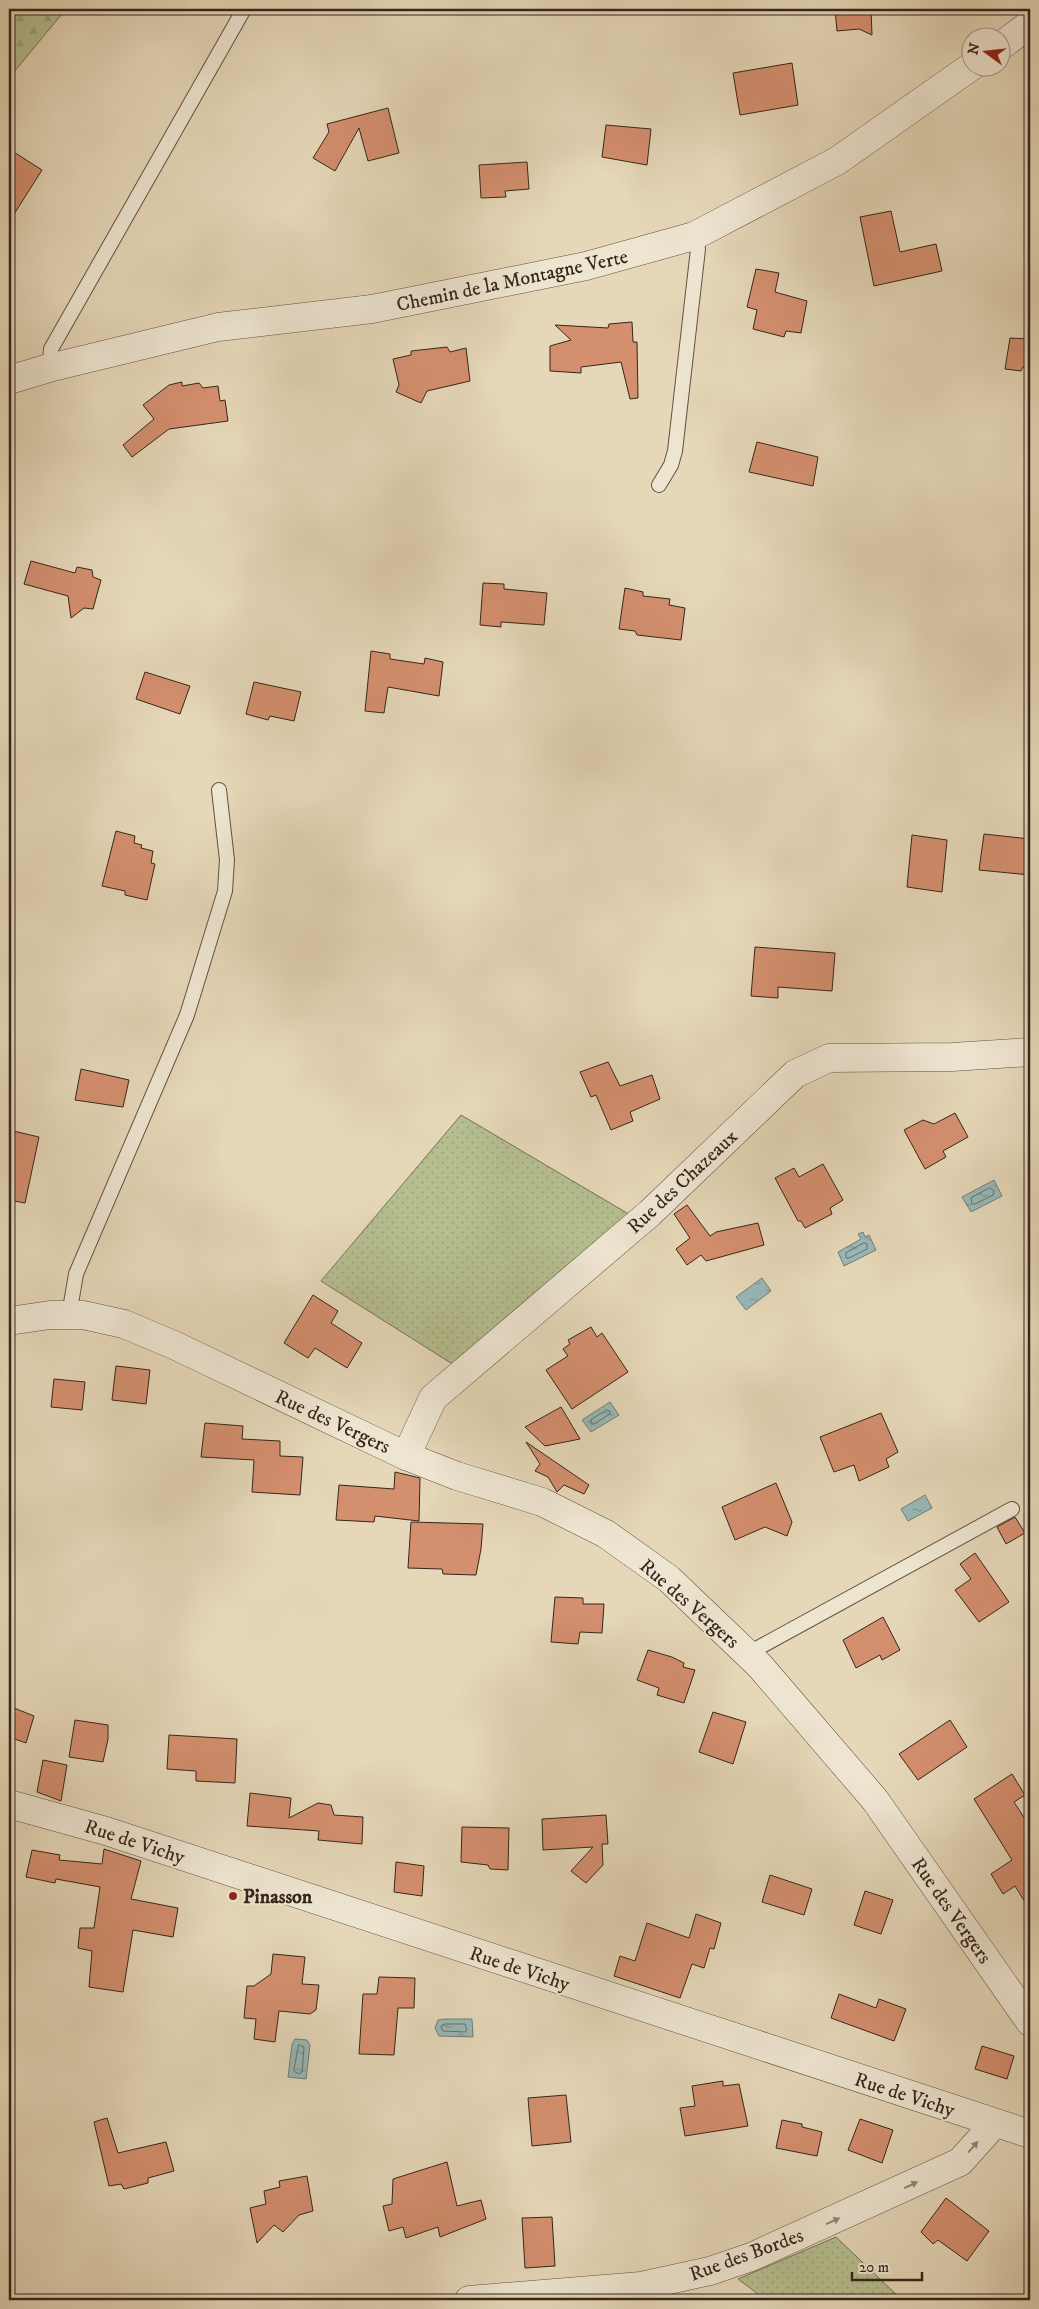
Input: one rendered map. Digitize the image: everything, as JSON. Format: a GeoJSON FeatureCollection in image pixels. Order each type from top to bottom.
{"type":"FeatureCollection","features":[{"type":"Feature","properties":{"kind":"street"},"geometry":{"type":"LineString","coordinates":[[1012,38],[1030,24]]}},
{"type":"Feature","properties":{"kind":"street","name":"Chemin de la Montagne Verte"},"geometry":{"type":"LineString","coordinates":[[9,380],[49,368],[218,327],[372,309],[586,266],[694,236],[837,161],[962,73]]}},
{"type":"Feature","properties":{"kind":"street","name":"Rue des Chazeaux"},"geometry":{"type":"LineString","coordinates":[[406,1456],[433,1398],[650,1213],[795,1074],[829,1058],[952,1057],[1030,1052]]}},
{"type":"Feature","properties":{"kind":"street","name":"Rue des Vergers"},"geometry":{"type":"LineString","coordinates":[[9,1321],[50,1315],[69,1315],[83,1316],[132,1328],[176,1346],[406,1456],[457,1476],[542,1502],[606,1534],[669,1580],[747,1654],[874,1800],[1030,2022]]}},
{"type":"Feature","properties":{"kind":"street","name":"Rue de Vichy"},"geometry":{"type":"LineString","coordinates":[[9,1804],[106,1831],[1030,2134]]}},
{"type":"Feature","properties":{"kind":"street","name":"Rue des Bordes"},"geometry":{"type":"LineString","coordinates":[[469,2300],[641,2286],[710,2271],[751,2257],[960,2162],[987,2132],[990,2122]]}},
{"type":"Feature","properties":{"kind":"lane"},"geometry":{"type":"LineString","coordinates":[[49,368],[51,349],[244,9]]}},
{"type":"Feature","properties":{"kind":"lane"},"geometry":{"type":"LineString","coordinates":[[659,485],[671,465],[675,451],[698,249],[694,236]]}},
{"type":"Feature","properties":{"kind":"lane"},"geometry":{"type":"LineString","coordinates":[[69,1315],[76,1274],[187,1014],[225,891],[227,860],[219,790]]}},
{"type":"Feature","properties":{"kind":"lane"},"geometry":{"type":"LineString","coordinates":[[747,1654],[1012,1509]]}},
{"type":"Feature","properties":{"kind":"green space"},"geometry":{"type":"Polygon","coordinates":[[[9,9],[66,9],[9,78],[9,9]]]}},
{"type":"Feature","properties":{"kind":"green space"},"geometry":{"type":"Polygon","coordinates":[[[461,1115],[632,1216],[454,1365],[321,1281],[461,1115]]]}},
{"type":"Feature","properties":{"kind":"green space"},"geometry":{"type":"Polygon","coordinates":[[[836,2237],[902,2300],[766,2300],[738,2279],[836,2237]]]}},
{"type":"Feature","properties":{"kind":"water"},"geometry":{"type":"Polygon","coordinates":[[[994,1180],[1002,1196],[971,1212],[962,1197],[994,1180]]]}},
{"type":"Feature","properties":{"kind":"water"},"geometry":{"type":"Polygon","coordinates":[[[863,1232],[865,1237],[869,1235],[876,1250],[844,1266],[838,1252],[861,1239],[858,1234],[863,1232]]]}},
{"type":"Feature","properties":{"kind":"water"},"geometry":{"type":"Polygon","coordinates":[[[762,1278],[771,1291],[746,1310],[736,1297],[762,1278]]]}},
{"type":"Feature","properties":{"kind":"water"},"geometry":{"type":"Polygon","coordinates":[[[610,1402],[619,1415],[591,1432],[582,1420],[610,1402]]]}},
{"type":"Feature","properties":{"kind":"water"},"geometry":{"type":"Polygon","coordinates":[[[925,1495],[932,1508],[908,1521],[901,1509],[925,1495]]]}},
{"type":"Feature","properties":{"kind":"water"},"geometry":{"type":"Polygon","coordinates":[[[472,2019],[473,2037],[439,2036],[435,2028],[438,2020],[472,2019]]]}},
{"type":"Feature","properties":{"kind":"water"},"geometry":{"type":"Polygon","coordinates":[[[295,2039],[307,2040],[310,2045],[306,2079],[288,2077],[292,2044],[295,2039]]]}},
{"type":"Feature","properties":{"kind":"building"},"geometry":{"type":"Polygon","coordinates":[[[835,9],[871,9],[872,35],[859,29],[837,31],[835,9]]]}},
{"type":"Feature","properties":{"kind":"building"},"geometry":{"type":"Polygon","coordinates":[[[792,63],[798,105],[740,115],[733,73],[792,63]]]}},
{"type":"Feature","properties":{"kind":"building"},"geometry":{"type":"Polygon","coordinates":[[[388,108],[399,153],[368,161],[359,128],[335,171],[313,158],[329,132],[327,124],[388,108]]]}},
{"type":"Feature","properties":{"kind":"building"},"geometry":{"type":"Polygon","coordinates":[[[606,125],[651,129],[647,165],[602,157],[606,125]]]}},
{"type":"Feature","properties":{"kind":"building"},"geometry":{"type":"Polygon","coordinates":[[[9,149],[42,170],[9,222],[9,149]]]}},
{"type":"Feature","properties":{"kind":"building"},"geometry":{"type":"Polygon","coordinates":[[[527,162],[529,189],[505,191],[506,197],[481,198],[479,165],[527,162]]]}},
{"type":"Feature","properties":{"kind":"building"},"geometry":{"type":"Polygon","coordinates":[[[891,211],[900,252],[936,244],[942,271],[874,286],[860,217],[891,211]]]}},
{"type":"Feature","properties":{"kind":"building"},"geometry":{"type":"Polygon","coordinates":[[[756,269],[779,273],[775,292],[807,301],[801,333],[786,331],[784,337],[753,329],[757,310],[747,307],[756,269]]]}},
{"type":"Feature","properties":{"kind":"building"},"geometry":{"type":"Polygon","coordinates":[[[632,322],[633,342],[637,342],[638,398],[630,399],[621,362],[581,367],[581,373],[550,371],[550,346],[571,340],[555,325],[608,328],[609,324],[632,322]]]}},
{"type":"Feature","properties":{"kind":"building"},"geometry":{"type":"Polygon","coordinates":[[[1010,338],[1030,339],[1030,368],[1023,367],[1021,371],[1005,369],[1010,338]]]}},
{"type":"Feature","properties":{"kind":"building"},"geometry":{"type":"Polygon","coordinates":[[[447,347],[450,352],[466,348],[470,381],[427,391],[421,403],[396,392],[399,385],[393,359],[411,355],[411,351],[447,347]]]}},
{"type":"Feature","properties":{"kind":"building"},"geometry":{"type":"Polygon","coordinates":[[[182,382],[182,386],[199,383],[203,388],[218,386],[220,401],[225,400],[228,421],[169,429],[132,457],[123,445],[154,419],[143,405],[169,385],[182,382]]]}},
{"type":"Feature","properties":{"kind":"building"},"geometry":{"type":"Polygon","coordinates":[[[757,442],[818,457],[813,486],[749,472],[757,442]]]}},
{"type":"Feature","properties":{"kind":"building"},"geometry":{"type":"Polygon","coordinates":[[[31,561],[75,573],[77,567],[92,570],[93,577],[101,580],[93,609],[84,608],[71,618],[68,596],[24,584],[31,561]]]}},
{"type":"Feature","properties":{"kind":"building"},"geometry":{"type":"Polygon","coordinates":[[[483,583],[504,584],[504,589],[547,593],[544,625],[501,622],[501,627],[480,625],[483,583]]]}},
{"type":"Feature","properties":{"kind":"building"},"geometry":{"type":"Polygon","coordinates":[[[625,588],[643,592],[643,596],[670,599],[669,605],[685,608],[681,640],[637,635],[635,631],[619,629],[625,588]]]}},
{"type":"Feature","properties":{"kind":"building"},"geometry":{"type":"Polygon","coordinates":[[[371,651],[390,654],[390,659],[424,664],[425,658],[443,662],[439,696],[388,687],[384,713],[365,711],[371,651]]]}},
{"type":"Feature","properties":{"kind":"building"},"geometry":{"type":"Polygon","coordinates":[[[145,672],[190,686],[180,714],[136,699],[145,672]]]}},
{"type":"Feature","properties":{"kind":"building"},"geometry":{"type":"Polygon","coordinates":[[[254,682],[301,692],[294,721],[270,716],[268,720],[246,714],[254,682]]]}},
{"type":"Feature","properties":{"kind":"building"},"geometry":{"type":"Polygon","coordinates":[[[116,831],[135,836],[134,843],[142,845],[141,848],[153,851],[151,863],[155,864],[147,900],[125,895],[125,891],[102,886],[116,831]]]}},
{"type":"Feature","properties":{"kind":"building"},"geometry":{"type":"Polygon","coordinates":[[[984,834],[1030,839],[1030,875],[979,870],[984,834]]]}},
{"type":"Feature","properties":{"kind":"building"},"geometry":{"type":"Polygon","coordinates":[[[912,835],[947,840],[942,892],[907,887],[912,835]]]}},
{"type":"Feature","properties":{"kind":"building"},"geometry":{"type":"Polygon","coordinates":[[[755,947],[835,953],[832,991],[778,987],[778,998],[751,996],[755,947]]]}},
{"type":"Feature","properties":{"kind":"building"},"geometry":{"type":"Polygon","coordinates":[[[608,1062],[620,1086],[652,1075],[660,1099],[630,1112],[633,1121],[611,1130],[596,1095],[591,1097],[580,1072],[608,1062]]]}},
{"type":"Feature","properties":{"kind":"building"},"geometry":{"type":"Polygon","coordinates":[[[81,1069],[129,1080],[123,1107],[75,1100],[81,1069]]]}},
{"type":"Feature","properties":{"kind":"building"},"geometry":{"type":"Polygon","coordinates":[[[955,1113],[968,1137],[943,1151],[946,1157],[925,1169],[904,1130],[923,1120],[934,1124],[955,1113]]]}},
{"type":"Feature","properties":{"kind":"building"},"geometry":{"type":"Polygon","coordinates":[[[9,1130],[39,1137],[25,1203],[9,1200],[9,1130]]]}},
{"type":"Feature","properties":{"kind":"building"},"geometry":{"type":"Polygon","coordinates":[[[823,1164],[843,1200],[830,1208],[832,1214],[805,1228],[801,1221],[798,1221],[775,1178],[794,1168],[799,1177],[823,1164]]]}},
{"type":"Feature","properties":{"kind":"building"},"geometry":{"type":"Polygon","coordinates":[[[687,1205],[710,1236],[716,1232],[758,1223],[764,1245],[706,1261],[701,1255],[687,1265],[676,1249],[690,1238],[674,1214],[687,1205]]]}},
{"type":"Feature","properties":{"kind":"building"},"geometry":{"type":"Polygon","coordinates":[[[313,1295],[338,1311],[331,1323],[362,1343],[347,1368],[315,1348],[308,1358],[284,1343],[313,1295]]]}},
{"type":"Feature","properties":{"kind":"building"},"geometry":{"type":"Polygon","coordinates":[[[591,1327],[597,1337],[602,1333],[628,1372],[572,1409],[546,1370],[568,1356],[563,1349],[570,1344],[568,1340],[591,1327]]]}},
{"type":"Feature","properties":{"kind":"building"},"geometry":{"type":"Polygon","coordinates":[[[116,1366],[150,1370],[146,1404],[112,1400],[116,1366]]]}},
{"type":"Feature","properties":{"kind":"building"},"geometry":{"type":"Polygon","coordinates":[[[54,1379],[85,1382],[82,1410],[51,1407],[54,1379]]]}},
{"type":"Feature","properties":{"kind":"building"},"geometry":{"type":"Polygon","coordinates":[[[561,1407],[580,1439],[545,1446],[525,1427],[561,1407]]]}},
{"type":"Feature","properties":{"kind":"building"},"geometry":{"type":"Polygon","coordinates":[[[881,1413],[898,1452],[886,1459],[889,1467],[859,1481],[854,1465],[834,1472],[820,1437],[881,1413]]]}},
{"type":"Feature","properties":{"kind":"building"},"geometry":{"type":"Polygon","coordinates":[[[205,1423],[243,1426],[242,1439],[280,1441],[280,1456],[303,1457],[300,1495],[252,1492],[254,1460],[201,1457],[205,1423]]]}},
{"type":"Feature","properties":{"kind":"building"},"geometry":{"type":"Polygon","coordinates":[[[526,1442],[589,1485],[584,1494],[564,1485],[557,1492],[548,1477],[535,1471],[540,1464],[526,1442]]]}},
{"type":"Feature","properties":{"kind":"building"},"geometry":{"type":"Polygon","coordinates":[[[395,1472],[420,1478],[419,1521],[375,1516],[374,1522],[336,1520],[339,1485],[394,1489],[395,1472]]]}},
{"type":"Feature","properties":{"kind":"building"},"geometry":{"type":"Polygon","coordinates":[[[776,1483],[792,1522],[787,1536],[765,1527],[735,1540],[722,1507],[776,1483]]]}},
{"type":"Feature","properties":{"kind":"building"},"geometry":{"type":"Polygon","coordinates":[[[1015,1517],[1025,1533],[1006,1544],[997,1527],[1015,1517]]]}},
{"type":"Feature","properties":{"kind":"building"},"geometry":{"type":"Polygon","coordinates":[[[411,1522],[483,1524],[476,1575],[443,1574],[442,1569],[408,1568],[411,1522]]]}},
{"type":"Feature","properties":{"kind":"building"},"geometry":{"type":"Polygon","coordinates":[[[975,1553],[1009,1602],[979,1622],[955,1590],[971,1579],[960,1564],[975,1553]]]}},
{"type":"Feature","properties":{"kind":"building"},"geometry":{"type":"Polygon","coordinates":[[[555,1597],[583,1598],[583,1604],[604,1604],[602,1633],[580,1632],[578,1644],[551,1642],[555,1597]]]}},
{"type":"Feature","properties":{"kind":"building"},"geometry":{"type":"Polygon","coordinates":[[[883,1617],[900,1650],[882,1660],[880,1655],[856,1668],[843,1640],[883,1617]]]}},
{"type":"Feature","properties":{"kind":"building"},"geometry":{"type":"Polygon","coordinates":[[[648,1650],[672,1657],[684,1663],[683,1667],[695,1670],[684,1703],[657,1695],[659,1688],[637,1680],[648,1650]]]}},
{"type":"Feature","properties":{"kind":"building"},"geometry":{"type":"Polygon","coordinates":[[[9,1706],[34,1716],[26,1743],[9,1737],[9,1706]]]}},
{"type":"Feature","properties":{"kind":"building"},"geometry":{"type":"Polygon","coordinates":[[[713,1712],[746,1722],[733,1764],[699,1752],[713,1712]]]}},
{"type":"Feature","properties":{"kind":"building"},"geometry":{"type":"Polygon","coordinates":[[[75,1720],[108,1725],[108,1739],[103,1762],[69,1757],[75,1720]]]}},
{"type":"Feature","properties":{"kind":"building"},"geometry":{"type":"Polygon","coordinates":[[[950,1720],[967,1747],[918,1780],[899,1754],[950,1720]]]}},
{"type":"Feature","properties":{"kind":"building"},"geometry":{"type":"Polygon","coordinates":[[[169,1735],[237,1739],[235,1783],[196,1781],[196,1771],[167,1769],[169,1735]]]}},
{"type":"Feature","properties":{"kind":"building"},"geometry":{"type":"Polygon","coordinates":[[[43,1760],[67,1765],[61,1801],[37,1792],[43,1760]]]}},
{"type":"Feature","properties":{"kind":"building"},"geometry":{"type":"Polygon","coordinates":[[[1012,1774],[1025,1795],[1014,1802],[1030,1827],[1030,1910],[1015,1886],[1003,1894],[991,1874],[1012,1860],[974,1799],[1012,1774]]]}},
{"type":"Feature","properties":{"kind":"building"},"geometry":{"type":"Polygon","coordinates":[[[250,1793],[291,1798],[289,1818],[318,1803],[331,1805],[334,1815],[363,1817],[362,1844],[318,1840],[319,1831],[247,1826],[250,1793]]]}},
{"type":"Feature","properties":{"kind":"building"},"geometry":{"type":"Polygon","coordinates":[[[606,1815],[608,1844],[602,1844],[603,1865],[586,1883],[571,1871],[593,1847],[543,1850],[542,1819],[606,1815]]]}},
{"type":"Feature","properties":{"kind":"building"},"geometry":{"type":"Polygon","coordinates":[[[462,1827],[509,1828],[508,1870],[490,1869],[488,1865],[461,1862],[462,1827]]]}},
{"type":"Feature","properties":{"kind":"building"},"geometry":{"type":"Polygon","coordinates":[[[104,1849],[141,1861],[131,1899],[178,1908],[173,1937],[133,1930],[123,1992],[89,1987],[92,1951],[78,1948],[80,1928],[94,1928],[100,1887],[56,1879],[55,1883],[26,1877],[32,1850],[60,1855],[59,1860],[102,1864],[104,1849]]]}},
{"type":"Feature","properties":{"kind":"building"},"geometry":{"type":"Polygon","coordinates":[[[396,1862],[424,1866],[422,1896],[394,1892],[396,1862]]]}},
{"type":"Feature","properties":{"kind":"building"},"geometry":{"type":"Polygon","coordinates":[[[770,1875],[812,1889],[804,1915],[762,1902],[770,1875]]]}},
{"type":"Feature","properties":{"kind":"building"},"geometry":{"type":"Polygon","coordinates":[[[865,1891],[893,1900],[881,1934],[854,1925],[865,1891]]]}},
{"type":"Feature","properties":{"kind":"building"},"geometry":{"type":"Polygon","coordinates":[[[696,1914],[721,1923],[714,1949],[710,1948],[704,1968],[692,1964],[680,1998],[614,1976],[620,1956],[635,1961],[647,1923],[689,1938],[696,1914]]]}},
{"type":"Feature","properties":{"kind":"building"},"geometry":{"type":"Polygon","coordinates":[[[273,1954],[305,1957],[302,1984],[319,1985],[316,2010],[310,2014],[279,2011],[275,2042],[254,2039],[256,2019],[244,2018],[247,1986],[254,1986],[271,1974],[273,1954]]]}},
{"type":"Feature","properties":{"kind":"building"},"geometry":{"type":"Polygon","coordinates":[[[379,1977],[415,1978],[414,2008],[398,2008],[394,2055],[359,2054],[363,1994],[377,1994],[379,1977]]]}},
{"type":"Feature","properties":{"kind":"building"},"geometry":{"type":"Polygon","coordinates":[[[839,1994],[876,2008],[879,1999],[906,2009],[894,2041],[831,2018],[839,1994]]]}},
{"type":"Feature","properties":{"kind":"building"},"geometry":{"type":"Polygon","coordinates":[[[982,2046],[1014,2056],[1007,2079],[975,2069],[982,2046]]]}},
{"type":"Feature","properties":{"kind":"building"},"geometry":{"type":"Polygon","coordinates":[[[723,2081],[723,2086],[739,2084],[748,2126],[685,2136],[680,2108],[695,2106],[692,2086],[723,2081]]]}},
{"type":"Feature","properties":{"kind":"building"},"geometry":{"type":"Polygon","coordinates":[[[566,2095],[571,2142],[532,2146],[528,2098],[566,2095]]]}},
{"type":"Feature","properties":{"kind":"building"},"geometry":{"type":"Polygon","coordinates":[[[107,2118],[118,2153],[166,2142],[174,2171],[148,2178],[148,2183],[124,2189],[121,2184],[109,2186],[94,2122],[107,2118]]]}},
{"type":"Feature","properties":{"kind":"building"},"geometry":{"type":"Polygon","coordinates":[[[860,2119],[893,2130],[882,2163],[848,2150],[860,2119]]]}},
{"type":"Feature","properties":{"kind":"building"},"geometry":{"type":"Polygon","coordinates":[[[782,2120],[802,2124],[802,2127],[822,2132],[817,2156],[776,2148],[782,2120]]]}},
{"type":"Feature","properties":{"kind":"building"},"geometry":{"type":"Polygon","coordinates":[[[447,2162],[457,2206],[481,2200],[486,2219],[440,2237],[438,2227],[406,2238],[403,2227],[389,2231],[383,2206],[392,2204],[393,2179],[447,2162]]]}},
{"type":"Feature","properties":{"kind":"building"},"geometry":{"type":"Polygon","coordinates":[[[307,2176],[313,2211],[299,2215],[283,2232],[274,2225],[257,2243],[250,2208],[266,2204],[264,2191],[280,2187],[279,2181],[307,2176]]]}},
{"type":"Feature","properties":{"kind":"building"},"geometry":{"type":"Polygon","coordinates":[[[946,2198],[989,2231],[967,2261],[938,2240],[933,2244],[921,2232],[946,2198]]]}},
{"type":"Feature","properties":{"kind":"building"},"geometry":{"type":"Polygon","coordinates":[[[552,2217],[555,2266],[525,2268],[522,2218],[552,2217]]]}},
{"type":"Feature","properties":{"kind":"place","name":"Pinasson"},"geometry":{"type":"Point","coordinates":[233,1896]}}]}
